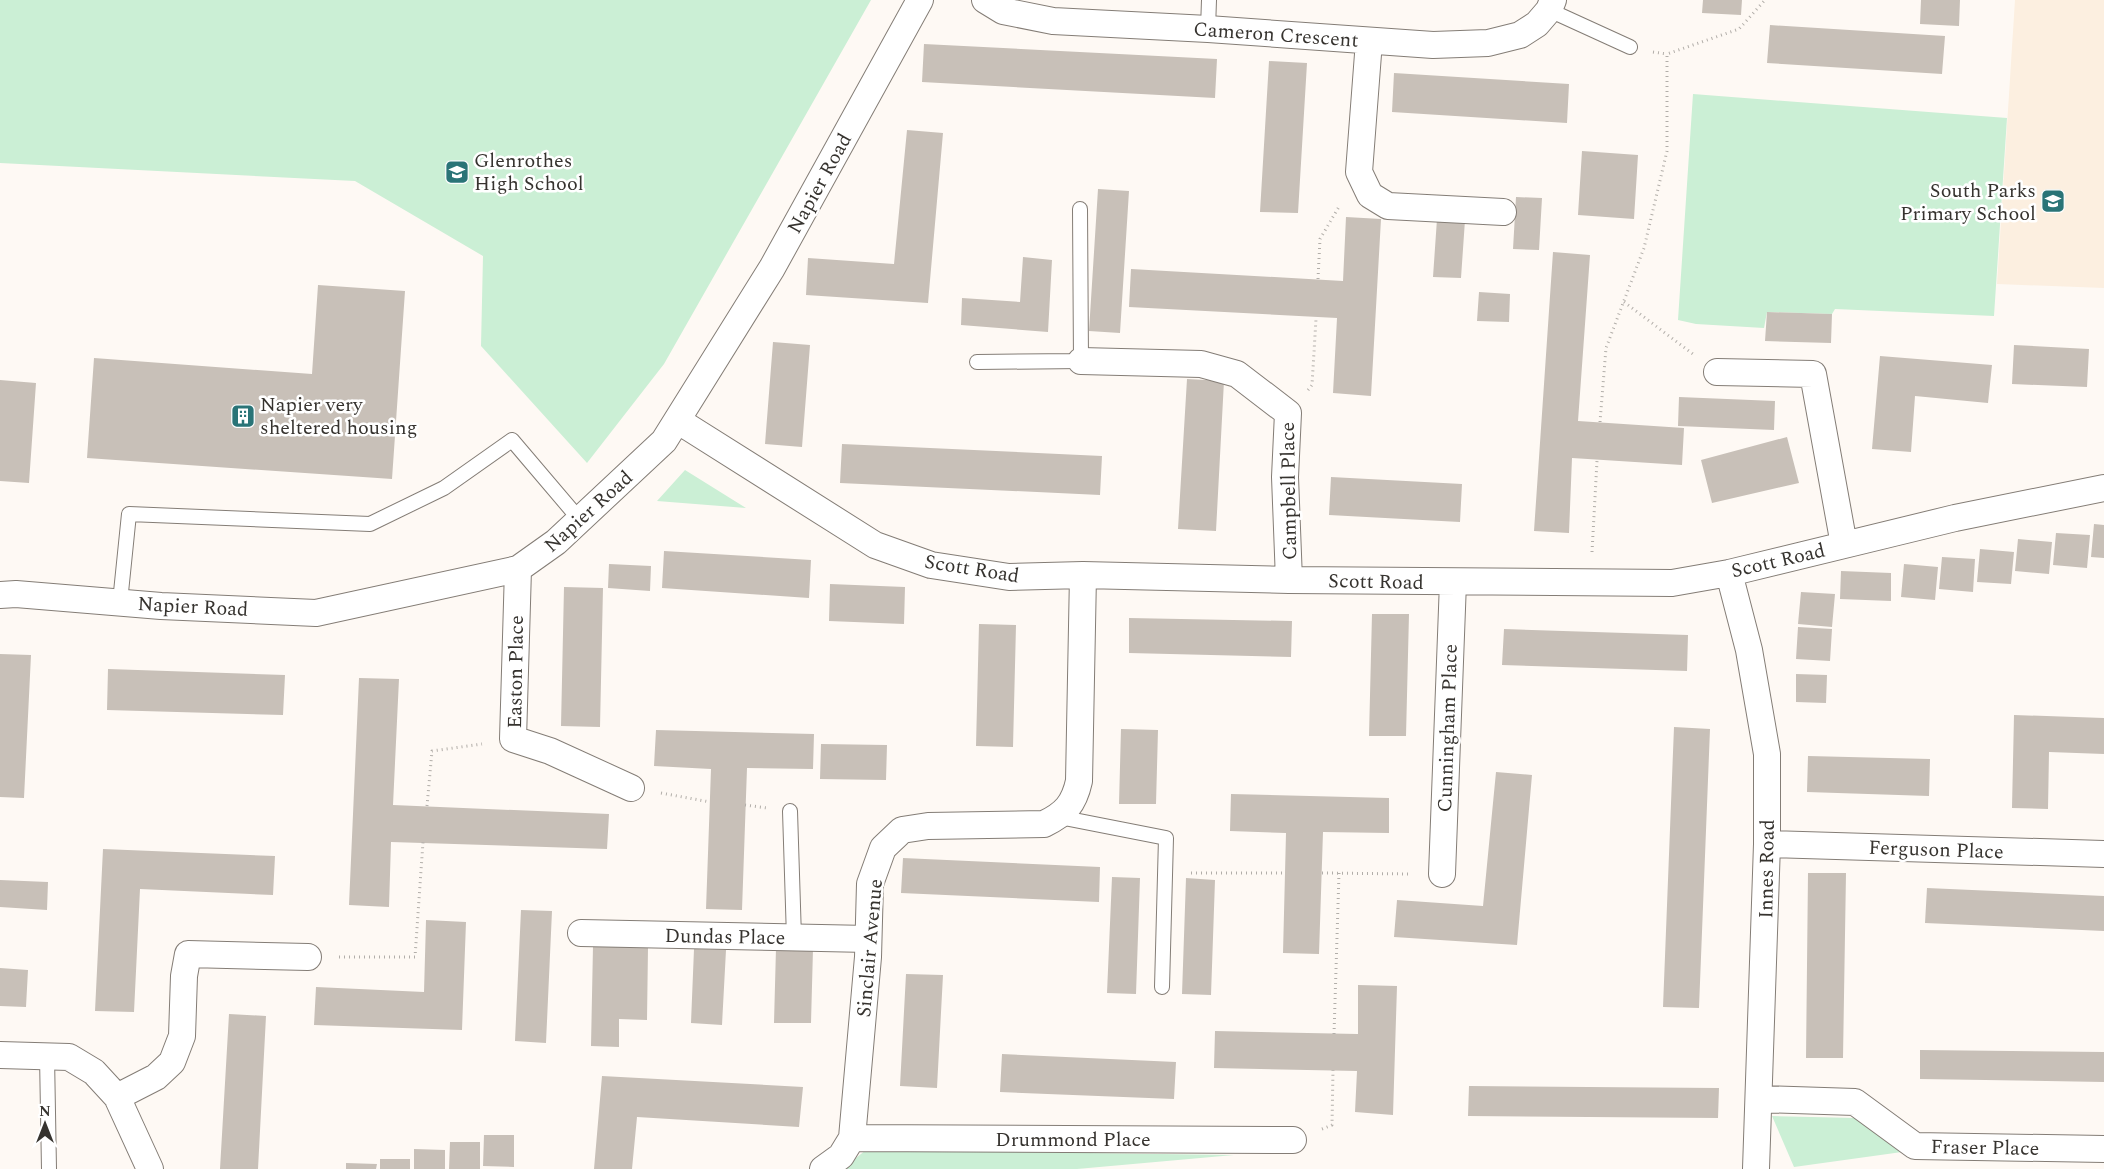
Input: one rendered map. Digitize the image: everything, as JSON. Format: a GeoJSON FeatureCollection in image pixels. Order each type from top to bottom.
{"type":"FeatureCollection","features":[{"type":"Feature","properties":{"kind":"street","name":"Napier Road"},"geometry":{"type":"LineString","coordinates":[[0,595],[16,594],[316,613],[518,568],[556,542],[664,441],[772,268],[920,0]]}},
{"type":"Feature","properties":{"kind":"street","name":"Cameron Crescent"},"geometry":{"type":"LineString","coordinates":[[985,0],[1002,11],[1053,21],[1434,44],[1488,43],[1520,35],[1537,24],[1551,5]]}},
{"type":"Feature","properties":{"kind":"street"},"geometry":{"type":"LineString","coordinates":[[1369,41],[1359,172],[1370,195],[1388,206],[1503,212]]}},
{"type":"Feature","properties":{"kind":"street","name":"Campbell Place"},"geometry":{"type":"LineString","coordinates":[[1080,361],[1201,364],[1237,374],[1288,413],[1285,477],[1289,580]]}},
{"type":"Feature","properties":{"kind":"street"},"geometry":{"type":"LineString","coordinates":[[1717,372],[1813,374],[1844,545]]}},
{"type":"Feature","properties":{"kind":"street","name":"Scott Road"},"geometry":{"type":"LineString","coordinates":[[677,420],[875,545],[931,565],[1009,577],[1083,576],[1452,582],[1672,583],[1729,573],[1955,518],[2104,488]]}},
{"type":"Feature","properties":{"kind":"street","name":"Easton Place"},"geometry":{"type":"LineString","coordinates":[[518,568],[513,739],[550,751],[630,788]]}},
{"type":"Feature","properties":{"kind":"street","name":"Innes Road"},"geometry":{"type":"LineString","coordinates":[[1729,573],[1749,650],[1767,754],[1767,844],[1760,1100],[1756,1169]]}},
{"type":"Feature","properties":{"kind":"street"},"geometry":{"type":"LineString","coordinates":[[1060,817],[1075,797],[1079,781],[1083,576]]}},
{"type":"Feature","properties":{"kind":"street","name":"Cunningham Place"},"geometry":{"type":"LineString","coordinates":[[1442,874],[1452,582]]}},
{"type":"Feature","properties":{"kind":"street","name":"Sinclair Avenue"},"geometry":{"type":"LineString","coordinates":[[852,1138],[868,939],[870,884],[883,848],[902,830],[928,826],[1044,824],[1060,817]]}},
{"type":"Feature","properties":{"kind":"street","name":"Ferguson Place"},"geometry":{"type":"LineString","coordinates":[[1767,844],[2104,854]]}},
{"type":"Feature","properties":{"kind":"street","name":"Dundas Place"},"geometry":{"type":"LineString","coordinates":[[581,934],[868,939]]}},
{"type":"Feature","properties":{"kind":"street"},"geometry":{"type":"LineString","coordinates":[[117,1096],[156,1077],[172,1062],[182,1036],[184,976],[188,954],[308,957]]}},
{"type":"Feature","properties":{"kind":"street"},"geometry":{"type":"LineString","coordinates":[[0,1055],[69,1056],[94,1072],[117,1096],[150,1169]]}},
{"type":"Feature","properties":{"kind":"street","name":"Fraser Place"},"geometry":{"type":"LineString","coordinates":[[1760,1100],[1855,1102],[1915,1146],[2104,1149]]}},
{"type":"Feature","properties":{"kind":"street"},"geometry":{"type":"LineString","coordinates":[[823,1169],[841,1156],[852,1138]]}},
{"type":"Feature","properties":{"kind":"street","name":"Drummond Place"},"geometry":{"type":"LineString","coordinates":[[852,1138],[1293,1140]]}},
{"type":"Feature","properties":{"kind":"lane"},"geometry":{"type":"LineString","coordinates":[[1208,29],[1209,0]]}},
{"type":"Feature","properties":{"kind":"lane"},"geometry":{"type":"LineString","coordinates":[[1551,5],[1630,47]]}},
{"type":"Feature","properties":{"kind":"lane"},"geometry":{"type":"LineString","coordinates":[[977,362],[1080,361],[1080,209]]}},
{"type":"Feature","properties":{"kind":"lane"},"geometry":{"type":"LineString","coordinates":[[120,602],[129,514],[370,524],[444,488],[512,440],[580,520]]}},
{"type":"Feature","properties":{"kind":"lane"},"geometry":{"type":"LineString","coordinates":[[790,811],[794,938]]}},
{"type":"Feature","properties":{"kind":"lane"},"geometry":{"type":"LineString","coordinates":[[1060,817],[1166,838],[1162,988]]}},
{"type":"Feature","properties":{"kind":"lane"},"geometry":{"type":"LineString","coordinates":[[47,1056],[49,1169]]}},
{"type":"Feature","properties":{"kind":"path"},"geometry":{"type":"LineString","coordinates":[[1600,422],[1606,348],[1644,248],[1667,151],[1667,54],[1738,30],[1766,0]]}},
{"type":"Feature","properties":{"kind":"path"},"geometry":{"type":"LineString","coordinates":[[1318,279],[1320,239],[1359,172]]}},
{"type":"Feature","properties":{"kind":"path"},"geometry":{"type":"LineString","coordinates":[[1623,302],[1717,372]]}},
{"type":"Feature","properties":{"kind":"path"},"geometry":{"type":"LineString","coordinates":[[1288,413],[1312,385],[1316,319]]}},
{"type":"Feature","properties":{"kind":"path"},"geometry":{"type":"LineString","coordinates":[[1590,582],[1598,461]]}},
{"type":"Feature","properties":{"kind":"path"},"geometry":{"type":"LineString","coordinates":[[427,806],[432,751],[513,739]]}},
{"type":"Feature","properties":{"kind":"path"},"geometry":{"type":"LineString","coordinates":[[630,788],[710,802]]}},
{"type":"Feature","properties":{"kind":"path"},"geometry":{"type":"LineString","coordinates":[[308,957],[415,957],[423,842]]}},
{"type":"Feature","properties":{"kind":"path"},"geometry":{"type":"LineString","coordinates":[[1165,873],[1285,873]]}},
{"type":"Feature","properties":{"kind":"path"},"geometry":{"type":"LineString","coordinates":[[1322,873],[1442,874]]}},
{"type":"Feature","properties":{"kind":"path"},"geometry":{"type":"LineString","coordinates":[[1334,1034],[1339,873]]}},
{"type":"Feature","properties":{"kind":"path"},"geometry":{"type":"LineString","coordinates":[[1293,1140],[1332,1125],[1332,1070]]}},
{"type":"Feature","properties":{"kind":"shaded area","name":"South Parks Primary School"},"geometry":{"type":"Polygon","coordinates":[[[2015,0],[2104,0],[2104,288],[1997,284],[2015,0]]]}},
{"type":"Feature","properties":{"kind":"green space","name":"Glenrothes High School"},"geometry":{"type":"Polygon","coordinates":[[[0,0],[871,0],[664,364],[587,463],[481,346],[483,256],[355,181],[0,163],[0,0]]]}},
{"type":"Feature","properties":{"kind":"green space"},"geometry":{"type":"Polygon","coordinates":[[[1693,94],[2007,118],[1994,316],[1835,309],[1832,314],[1767,312],[1764,328],[1696,324],[1678,320],[1693,94]]]}},
{"type":"Feature","properties":{"kind":"green space"},"geometry":{"type":"Polygon","coordinates":[[[685,470],[746,508],[657,501],[685,470]]]}},
{"type":"Feature","properties":{"kind":"green space"},"geometry":{"type":"Polygon","coordinates":[[[1772,1116],[1856,1118],[1902,1152],[1794,1167],[1772,1116]]]}},
{"type":"Feature","properties":{"kind":"green space"},"geometry":{"type":"Polygon","coordinates":[[[866,1150],[1234,1155],[1077,1169],[842,1169],[866,1150]]]}},
{"type":"Feature","properties":{"kind":"building"},"geometry":{"type":"Polygon","coordinates":[[[1703,0],[1742,0],[1741,15],[1702,13],[1703,0]]]}},
{"type":"Feature","properties":{"kind":"building"},"geometry":{"type":"Polygon","coordinates":[[[1921,0],[1960,0],[1959,26],[1920,24],[1921,0]]]}},
{"type":"Feature","properties":{"kind":"building"},"geometry":{"type":"Polygon","coordinates":[[[1770,25],[1945,36],[1942,74],[1767,63],[1770,25]]]}},
{"type":"Feature","properties":{"kind":"building"},"geometry":{"type":"Polygon","coordinates":[[[924,44],[1217,59],[1215,98],[922,82],[924,44]]]}},
{"type":"Feature","properties":{"kind":"building"},"geometry":{"type":"Polygon","coordinates":[[[1269,61],[1307,63],[1298,213],[1260,212],[1269,61]]]}},
{"type":"Feature","properties":{"kind":"building"},"geometry":{"type":"Polygon","coordinates":[[[1394,73],[1569,84],[1567,123],[1392,112],[1394,73]]]}},
{"type":"Feature","properties":{"kind":"building"},"geometry":{"type":"Polygon","coordinates":[[[907,130],[943,133],[928,303],[806,295],[808,258],[894,264],[907,130]]]}},
{"type":"Feature","properties":{"kind":"building"},"geometry":{"type":"Polygon","coordinates":[[[1582,151],[1638,155],[1634,219],[1578,215],[1582,151]]]}},
{"type":"Feature","properties":{"kind":"building"},"geometry":{"type":"Polygon","coordinates":[[[1098,189],[1129,191],[1120,333],[1089,331],[1098,189]]]}},
{"type":"Feature","properties":{"kind":"building"},"geometry":{"type":"Polygon","coordinates":[[[1516,197],[1542,198],[1539,250],[1513,249],[1516,197]]]}},
{"type":"Feature","properties":{"kind":"building"},"geometry":{"type":"Polygon","coordinates":[[[1346,217],[1381,219],[1371,396],[1333,393],[1337,318],[1129,307],[1131,269],[1343,281],[1346,217]]]}},
{"type":"Feature","properties":{"kind":"building"},"geometry":{"type":"Polygon","coordinates":[[[1437,219],[1465,220],[1461,278],[1433,277],[1437,219]]]}},
{"type":"Feature","properties":{"kind":"building"},"geometry":{"type":"Polygon","coordinates":[[[1553,252],[1590,255],[1578,421],[1684,428],[1682,465],[1572,458],[1569,533],[1534,531],[1553,252]]]}},
{"type":"Feature","properties":{"kind":"building"},"geometry":{"type":"Polygon","coordinates":[[[1023,257],[1052,260],[1048,332],[961,325],[962,298],[1020,302],[1023,257]]]}},
{"type":"Feature","properties":{"kind":"building","name":"Napier very sheltered housing"},"geometry":{"type":"Polygon","coordinates":[[[318,285],[405,291],[392,479],[87,458],[94,358],[312,374],[318,285]]]}},
{"type":"Feature","properties":{"kind":"building"},"geometry":{"type":"Polygon","coordinates":[[[1479,292],[1510,294],[1509,322],[1477,321],[1479,292]]]}},
{"type":"Feature","properties":{"kind":"building"},"geometry":{"type":"Polygon","coordinates":[[[1767,312],[1832,314],[1831,343],[1765,341],[1767,312]]]}},
{"type":"Feature","properties":{"kind":"building"},"geometry":{"type":"Polygon","coordinates":[[[773,342],[810,345],[802,447],[765,444],[773,342]]]}},
{"type":"Feature","properties":{"kind":"building"},"geometry":{"type":"Polygon","coordinates":[[[2014,345],[2089,349],[2087,387],[2012,384],[2014,345]]]}},
{"type":"Feature","properties":{"kind":"building"},"geometry":{"type":"Polygon","coordinates":[[[1880,356],[1992,365],[1988,403],[1915,396],[1911,452],[1872,449],[1880,356]]]}},
{"type":"Feature","properties":{"kind":"building"},"geometry":{"type":"Polygon","coordinates":[[[1187,379],[1224,381],[1216,531],[1178,529],[1187,379]]]}},
{"type":"Feature","properties":{"kind":"building"},"geometry":{"type":"Polygon","coordinates":[[[0,380],[36,383],[29,483],[0,481],[0,380]]]}},
{"type":"Feature","properties":{"kind":"building"},"geometry":{"type":"Polygon","coordinates":[[[1679,397],[1775,401],[1774,430],[1678,426],[1679,397]]]}},
{"type":"Feature","properties":{"kind":"building"},"geometry":{"type":"Polygon","coordinates":[[[1787,437],[1799,483],[1712,503],[1701,460],[1787,437]]]}},
{"type":"Feature","properties":{"kind":"building"},"geometry":{"type":"Polygon","coordinates":[[[842,444],[1102,456],[1100,495],[840,483],[842,444]]]}},
{"type":"Feature","properties":{"kind":"building"},"geometry":{"type":"Polygon","coordinates":[[[1331,477],[1462,484],[1460,522],[1329,515],[1331,477]]]}},
{"type":"Feature","properties":{"kind":"building"},"geometry":{"type":"Polygon","coordinates":[[[2094,524],[2104,525],[2104,558],[2091,557],[2094,524]]]}},
{"type":"Feature","properties":{"kind":"building"},"geometry":{"type":"Polygon","coordinates":[[[2056,533],[2090,535],[2087,568],[2053,565],[2056,533]]]}},
{"type":"Feature","properties":{"kind":"building"},"geometry":{"type":"Polygon","coordinates":[[[2018,539],[2052,542],[2049,574],[2015,571],[2018,539]]]}},
{"type":"Feature","properties":{"kind":"building"},"geometry":{"type":"Polygon","coordinates":[[[1980,549],[2014,552],[2011,584],[1977,582],[1980,549]]]}},
{"type":"Feature","properties":{"kind":"building"},"geometry":{"type":"Polygon","coordinates":[[[664,551],[811,560],[809,598],[662,588],[664,551]]]}},
{"type":"Feature","properties":{"kind":"building"},"geometry":{"type":"Polygon","coordinates":[[[1942,557],[1975,559],[1973,592],[1939,589],[1942,557]]]}},
{"type":"Feature","properties":{"kind":"building"},"geometry":{"type":"Polygon","coordinates":[[[609,564],[651,566],[650,591],[608,588],[609,564]]]}},
{"type":"Feature","properties":{"kind":"building"},"geometry":{"type":"Polygon","coordinates":[[[1904,564],[1938,567],[1935,600],[1901,597],[1904,564]]]}},
{"type":"Feature","properties":{"kind":"building"},"geometry":{"type":"Polygon","coordinates":[[[1841,571],[1891,573],[1891,601],[1840,599],[1841,571]]]}},
{"type":"Feature","properties":{"kind":"building"},"geometry":{"type":"Polygon","coordinates":[[[830,584],[905,587],[904,624],[829,621],[830,584]]]}},
{"type":"Feature","properties":{"kind":"building"},"geometry":{"type":"Polygon","coordinates":[[[564,587],[603,588],[600,727],[561,726],[564,587]]]}},
{"type":"Feature","properties":{"kind":"building"},"geometry":{"type":"Polygon","coordinates":[[[1801,592],[1835,594],[1832,627],[1798,624],[1801,592]]]}},
{"type":"Feature","properties":{"kind":"building"},"geometry":{"type":"Polygon","coordinates":[[[1372,614],[1409,614],[1406,736],[1369,736],[1372,614]]]}},
{"type":"Feature","properties":{"kind":"building"},"geometry":{"type":"Polygon","coordinates":[[[1129,618],[1292,621],[1291,657],[1129,653],[1129,618]]]}},
{"type":"Feature","properties":{"kind":"building"},"geometry":{"type":"Polygon","coordinates":[[[979,624],[1016,625],[1013,747],[976,746],[979,624]]]}},
{"type":"Feature","properties":{"kind":"building"},"geometry":{"type":"Polygon","coordinates":[[[1798,627],[1832,629],[1830,661],[1796,659],[1798,627]]]}},
{"type":"Feature","properties":{"kind":"building"},"geometry":{"type":"Polygon","coordinates":[[[1504,629],[1688,635],[1687,671],[1502,665],[1504,629]]]}},
{"type":"Feature","properties":{"kind":"building"},"geometry":{"type":"Polygon","coordinates":[[[0,654],[31,655],[24,798],[0,797],[0,654]]]}},
{"type":"Feature","properties":{"kind":"building"},"geometry":{"type":"Polygon","coordinates":[[[108,669],[285,675],[283,715],[107,710],[108,669]]]}},
{"type":"Feature","properties":{"kind":"building"},"geometry":{"type":"Polygon","coordinates":[[[1796,674],[1827,675],[1826,703],[1796,702],[1796,674]]]}},
{"type":"Feature","properties":{"kind":"building"},"geometry":{"type":"Polygon","coordinates":[[[359,678],[399,679],[393,805],[609,814],[607,849],[391,842],[389,907],[349,905],[359,678]]]}},
{"type":"Feature","properties":{"kind":"building"},"geometry":{"type":"Polygon","coordinates":[[[2014,715],[2104,718],[2104,754],[2049,752],[2048,809],[2012,808],[2014,715]]]}},
{"type":"Feature","properties":{"kind":"building"},"geometry":{"type":"Polygon","coordinates":[[[1674,727],[1710,729],[1699,1008],[1663,1007],[1674,727]]]}},
{"type":"Feature","properties":{"kind":"building"},"geometry":{"type":"Polygon","coordinates":[[[1121,729],[1158,730],[1156,804],[1119,804],[1121,729]]]}},
{"type":"Feature","properties":{"kind":"building"},"geometry":{"type":"Polygon","coordinates":[[[656,730],[814,734],[813,769],[747,768],[742,910],[706,909],[711,769],[654,766],[656,730]]]}},
{"type":"Feature","properties":{"kind":"building"},"geometry":{"type":"Polygon","coordinates":[[[821,744],[887,745],[886,780],[820,779],[821,744]]]}},
{"type":"Feature","properties":{"kind":"building"},"geometry":{"type":"Polygon","coordinates":[[[1808,756],[1930,759],[1929,796],[1807,792],[1808,756]]]}},
{"type":"Feature","properties":{"kind":"building"},"geometry":{"type":"Polygon","coordinates":[[[1496,772],[1532,775],[1517,945],[1394,937],[1397,900],[1483,906],[1496,772]]]}},
{"type":"Feature","properties":{"kind":"building"},"geometry":{"type":"Polygon","coordinates":[[[1231,794],[1389,798],[1389,833],[1323,832],[1319,954],[1283,953],[1286,833],[1230,831],[1231,794]]]}},
{"type":"Feature","properties":{"kind":"building"},"geometry":{"type":"Polygon","coordinates":[[[103,849],[275,856],[273,895],[140,889],[134,1012],[95,1011],[103,849]]]}},
{"type":"Feature","properties":{"kind":"building"},"geometry":{"type":"Polygon","coordinates":[[[903,858],[1100,867],[1099,902],[901,893],[903,858]]]}},
{"type":"Feature","properties":{"kind":"building"},"geometry":{"type":"Polygon","coordinates":[[[1808,873],[1846,873],[1843,1058],[1806,1058],[1808,873]]]}},
{"type":"Feature","properties":{"kind":"building"},"geometry":{"type":"Polygon","coordinates":[[[1112,877],[1140,878],[1136,994],[1107,993],[1112,877]]]}},
{"type":"Feature","properties":{"kind":"building"},"geometry":{"type":"Polygon","coordinates":[[[1186,878],[1215,880],[1211,995],[1182,994],[1186,878]]]}},
{"type":"Feature","properties":{"kind":"building"},"geometry":{"type":"Polygon","coordinates":[[[0,880],[48,882],[47,910],[0,907],[0,880]]]}},
{"type":"Feature","properties":{"kind":"building"},"geometry":{"type":"Polygon","coordinates":[[[1927,888],[2104,896],[2104,931],[1925,923],[1927,888]]]}},
{"type":"Feature","properties":{"kind":"building"},"geometry":{"type":"Polygon","coordinates":[[[521,910],[552,911],[546,1043],[515,1041],[521,910]]]}},
{"type":"Feature","properties":{"kind":"building"},"geometry":{"type":"Polygon","coordinates":[[[426,920],[466,922],[462,1030],[314,1025],[316,987],[424,992],[426,920]]]}},
{"type":"Feature","properties":{"kind":"building"},"geometry":{"type":"Polygon","coordinates":[[[593,946],[648,948],[647,1020],[619,1019],[619,1047],[591,1046],[593,946]]]}},
{"type":"Feature","properties":{"kind":"building"},"geometry":{"type":"Polygon","coordinates":[[[776,948],[813,949],[811,1023],[774,1023],[776,948]]]}},
{"type":"Feature","properties":{"kind":"building"},"geometry":{"type":"Polygon","coordinates":[[[694,949],[726,950],[722,1025],[691,1023],[694,949]]]}},
{"type":"Feature","properties":{"kind":"building"},"geometry":{"type":"Polygon","coordinates":[[[0,968],[28,970],[26,1007],[0,1006],[0,968]]]}},
{"type":"Feature","properties":{"kind":"building"},"geometry":{"type":"Polygon","coordinates":[[[906,974],[943,975],[937,1088],[900,1086],[906,974]]]}},
{"type":"Feature","properties":{"kind":"building"},"geometry":{"type":"Polygon","coordinates":[[[1358,985],[1397,986],[1393,1115],[1355,1112],[1357,1071],[1214,1068],[1215,1031],[1358,1034],[1358,985]]]}},
{"type":"Feature","properties":{"kind":"building"},"geometry":{"type":"Polygon","coordinates":[[[229,1014],[266,1016],[258,1169],[220,1169],[229,1014]]]}},
{"type":"Feature","properties":{"kind":"building"},"geometry":{"type":"Polygon","coordinates":[[[1920,1050],[2104,1052],[2104,1082],[1920,1079],[1920,1050]]]}},
{"type":"Feature","properties":{"kind":"building"},"geometry":{"type":"Polygon","coordinates":[[[1002,1054],[1176,1062],[1174,1099],[1000,1092],[1002,1054]]]}},
{"type":"Feature","properties":{"kind":"building"},"geometry":{"type":"Polygon","coordinates":[[[602,1076],[803,1087],[799,1127],[637,1117],[632,1169],[594,1169],[602,1076]]]}},
{"type":"Feature","properties":{"kind":"building"},"geometry":{"type":"Polygon","coordinates":[[[1469,1086],[1719,1088],[1718,1118],[1468,1116],[1469,1086]]]}},
{"type":"Feature","properties":{"kind":"building"},"geometry":{"type":"Polygon","coordinates":[[[484,1135],[514,1135],[514,1167],[483,1166],[484,1135]]]}},
{"type":"Feature","properties":{"kind":"building"},"geometry":{"type":"Polygon","coordinates":[[[450,1142],[480,1142],[480,1169],[449,1169],[450,1142]]]}},
{"type":"Feature","properties":{"kind":"building"},"geometry":{"type":"Polygon","coordinates":[[[414,1149],[445,1150],[445,1169],[414,1169],[414,1149]]]}},
{"type":"Feature","properties":{"kind":"building"},"geometry":{"type":"Polygon","coordinates":[[[380,1159],[410,1159],[410,1169],[380,1169],[380,1159]]]}},
{"type":"Feature","properties":{"kind":"building"},"geometry":{"type":"Polygon","coordinates":[[[346,1163],[377,1164],[376,1169],[346,1169],[346,1163]]]}},
{"type":"Feature","properties":{"kind":"place","name":"Glenrothes High School"},"geometry":{"type":"Point","coordinates":[457,172]}},
{"type":"Feature","properties":{"kind":"place","name":"South Parks Primary School"},"geometry":{"type":"Point","coordinates":[2053,201]}},
{"type":"Feature","properties":{"kind":"place","name":"Napier very sheltered housing"},"geometry":{"type":"Point","coordinates":[243,416]}}]}
